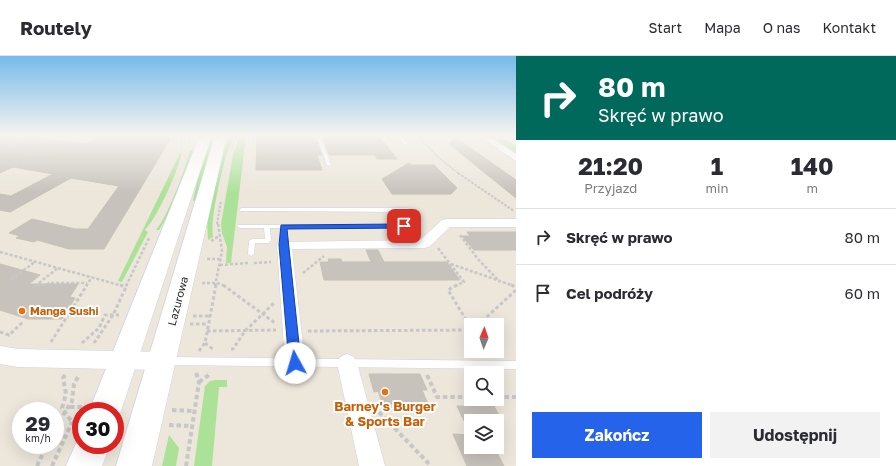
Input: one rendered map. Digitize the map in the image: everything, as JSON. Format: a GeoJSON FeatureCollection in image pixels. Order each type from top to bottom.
{"type":"FeatureCollection","features":[{"type":"Feature","properties":{"kind":"main road"},"geometry":{"type":"LineString","coordinates":[[97,402],[123,361],[199,154]]}},
{"type":"Feature","properties":{"kind":"main road","name":"Lazurowa"},"geometry":{"type":"LineString","coordinates":[[134,466],[162,361],[223,154]]}},
{"type":"Feature","properties":{"kind":"main road"},"geometry":{"type":"LineString","coordinates":[[83,454],[84,466]]}},
{"type":"Feature","properties":{"kind":"street"},"geometry":{"type":"LineString","coordinates":[[295,363],[288,331],[284,245],[424,244],[447,223],[516,222]]}},
{"type":"Feature","properties":{"kind":"street"},"geometry":{"type":"LineString","coordinates":[[0,355],[18,358],[162,361]]}},
{"type":"Feature","properties":{"kind":"street"},"geometry":{"type":"LineString","coordinates":[[347,363],[372,466]]}},
{"type":"Feature","properties":{"kind":"lane"},"geometry":{"type":"LineString","coordinates":[[326,154],[330,165]]}},
{"type":"Feature","properties":{"kind":"lane"},"geometry":{"type":"LineString","coordinates":[[240,226],[419,226],[408,210],[242,210]]}},
{"type":"Feature","properties":{"kind":"lane"},"geometry":{"type":"LineString","coordinates":[[251,254],[252,241],[268,241],[267,226]]}},
{"type":"Feature","properties":{"kind":"lane"},"geometry":{"type":"LineString","coordinates":[[283,226],[284,245]]}},
{"type":"Feature","properties":{"kind":"lane"},"geometry":{"type":"LineString","coordinates":[[162,361],[516,365]]}},
{"type":"Feature","properties":{"kind":"path"},"geometry":{"type":"LineString","coordinates":[[33,154],[51,157]]}},
{"type":"Feature","properties":{"kind":"path"},"geometry":{"type":"LineString","coordinates":[[435,154],[442,161],[482,191],[516,212]]}},
{"type":"Feature","properties":{"kind":"path"},"geometry":{"type":"LineString","coordinates":[[200,350],[205,343],[221,259],[222,247],[217,226],[222,200]]}},
{"type":"Feature","properties":{"kind":"path"},"geometry":{"type":"LineString","coordinates":[[451,223],[477,258],[498,280]]}},
{"type":"Feature","properties":{"kind":"path"},"geometry":{"type":"LineString","coordinates":[[94,344],[109,324],[152,233]]}},
{"type":"Feature","properties":{"kind":"path"},"geometry":{"type":"LineString","coordinates":[[431,238],[464,282],[448,290],[465,318]]}},
{"type":"Feature","properties":{"kind":"path"},"geometry":{"type":"LineString","coordinates":[[0,252],[126,287]]}},
{"type":"Feature","properties":{"kind":"path"},"geometry":{"type":"LineString","coordinates":[[206,259],[221,259]]}},
{"type":"Feature","properties":{"kind":"path"},"geometry":{"type":"LineString","coordinates":[[11,279],[35,262]]}},
{"type":"Feature","properties":{"kind":"path"},"geometry":{"type":"LineString","coordinates":[[450,264],[516,287]]}},
{"type":"Feature","properties":{"kind":"path"},"geometry":{"type":"LineString","coordinates":[[58,268],[36,286],[47,285],[49,283],[87,283]]}},
{"type":"Feature","properties":{"kind":"path"},"geometry":{"type":"LineString","coordinates":[[50,342],[92,277]]}},
{"type":"Feature","properties":{"kind":"path"},"geometry":{"type":"LineString","coordinates":[[202,283],[217,283],[226,286],[288,331]]}},
{"type":"Feature","properties":{"kind":"path"},"geometry":{"type":"LineString","coordinates":[[486,318],[516,290]]}},
{"type":"Feature","properties":{"kind":"path"},"geometry":{"type":"LineString","coordinates":[[82,343],[98,328],[105,315],[122,315]]}},
{"type":"Feature","properties":{"kind":"path"},"geometry":{"type":"LineString","coordinates":[[192,316],[209,316]]}},
{"type":"Feature","properties":{"kind":"path"},"geometry":{"type":"LineString","coordinates":[[0,332],[9,335],[24,321]]}},
{"type":"Feature","properties":{"kind":"path"},"geometry":{"type":"LineString","coordinates":[[190,324],[208,324]]}},
{"type":"Feature","properties":{"kind":"path"},"geometry":{"type":"LineString","coordinates":[[207,331],[464,329]]}},
{"type":"Feature","properties":{"kind":"path"},"geometry":{"type":"LineString","coordinates":[[205,343],[213,350]]}},
{"type":"Feature","properties":{"kind":"path"},"geometry":{"type":"LineString","coordinates":[[422,364],[437,397],[464,397]]}},
{"type":"Feature","properties":{"kind":"path"},"geometry":{"type":"LineString","coordinates":[[186,466],[199,382],[196,373]]}},
{"type":"Feature","properties":{"kind":"path"},"geometry":{"type":"LineString","coordinates":[[199,382],[209,375]]}},
{"type":"Feature","properties":{"kind":"path"},"geometry":{"type":"LineString","coordinates":[[63,378],[66,394],[62,408],[72,421]]}},
{"type":"Feature","properties":{"kind":"path"},"geometry":{"type":"LineString","coordinates":[[65,413],[70,407],[77,378]]}},
{"type":"Feature","properties":{"kind":"path"},"geometry":{"type":"LineString","coordinates":[[355,396],[376,409],[431,466]]}},
{"type":"Feature","properties":{"kind":"path"},"geometry":{"type":"LineString","coordinates":[[504,397],[516,398]]}},
{"type":"Feature","properties":{"kind":"path"},"geometry":{"type":"LineString","coordinates":[[172,410],[194,411]]}},
{"type":"Feature","properties":{"kind":"path"},"geometry":{"type":"LineString","coordinates":[[169,425],[192,426]]}},
{"type":"Feature","properties":{"kind":"path"},"geometry":{"type":"LineString","coordinates":[[52,466],[72,440]]}},
{"type":"Feature","properties":{"kind":"path"},"geometry":{"type":"LineString","coordinates":[[37,466],[43,454]]}},
{"type":"Feature","properties":{"kind":"green space"},"geometry":{"type":"Polygon","coordinates":[[[180,154],[181,154],[178,167],[162,204],[145,230],[148,232],[122,282],[118,281],[180,154]]]}},
{"type":"Feature","properties":{"kind":"green space"},"geometry":{"type":"Polygon","coordinates":[[[189,154],[193,154],[171,210],[159,230],[156,230],[166,214],[185,168],[189,154]]]}},
{"type":"Feature","properties":{"kind":"green space"},"geometry":{"type":"Polygon","coordinates":[[[206,154],[210,154],[197,201],[193,201],[198,177],[206,154]]]}},
{"type":"Feature","properties":{"kind":"green space"},"geometry":{"type":"Polygon","coordinates":[[[222,154],[227,154],[216,196],[212,229],[213,237],[208,240],[207,218],[222,154]]]}},
{"type":"Feature","properties":{"kind":"green space"},"geometry":{"type":"Polygon","coordinates":[[[244,154],[231,263],[226,263],[227,247],[222,233],[221,224],[233,155],[244,154]]]}},
{"type":"Feature","properties":{"kind":"green space"},"geometry":{"type":"Polygon","coordinates":[[[227,380],[227,387],[219,387],[212,466],[194,466],[205,386],[210,381],[227,380]]]}},
{"type":"Feature","properties":{"kind":"green space"},"geometry":{"type":"Polygon","coordinates":[[[169,435],[179,448],[176,466],[162,466],[169,435]]]}},
{"type":"Feature","properties":{"kind":"building"},"geometry":{"type":"Polygon","coordinates":[[[0,154],[161,154],[104,249],[69,249],[37,240],[34,242],[16,238],[20,236],[9,233],[32,219],[75,229],[88,229],[119,186],[71,178],[10,212],[0,210],[0,194],[11,196],[53,174],[13,167],[0,173],[0,154]]]}},
{"type":"Feature","properties":{"kind":"building"},"geometry":{"type":"Polygon","coordinates":[[[256,154],[322,155],[317,155],[322,170],[256,170],[256,154]]]}},
{"type":"Feature","properties":{"kind":"building"},"geometry":{"type":"Polygon","coordinates":[[[393,154],[397,159],[377,159],[375,155],[329,155],[393,154]]]}},
{"type":"Feature","properties":{"kind":"building"},"geometry":{"type":"Polygon","coordinates":[[[462,154],[479,154],[516,180],[516,198],[462,154]]]}},
{"type":"Feature","properties":{"kind":"building"},"geometry":{"type":"Polygon","coordinates":[[[409,163],[411,165],[434,165],[457,188],[451,194],[392,194],[382,179],[409,163]]]}},
{"type":"Feature","properties":{"kind":"building"},"geometry":{"type":"Polygon","coordinates":[[[467,232],[516,232],[516,250],[474,250],[462,236],[470,236],[467,232]]]}},
{"type":"Feature","properties":{"kind":"building"},"geometry":{"type":"Polygon","coordinates":[[[366,250],[378,250],[384,262],[447,262],[460,280],[324,280],[320,262],[329,262],[328,259],[341,259],[342,262],[371,262],[366,250]]]}},
{"type":"Feature","properties":{"kind":"building"},"geometry":{"type":"Polygon","coordinates":[[[0,264],[40,275],[29,284],[78,284],[70,297],[75,298],[62,319],[28,319],[0,310],[0,264]]]}},
{"type":"Feature","properties":{"kind":"building"},"geometry":{"type":"Polygon","coordinates":[[[369,374],[420,374],[427,390],[422,390],[430,408],[384,408],[378,391],[374,392],[369,374]]]}},
{"type":"Feature","properties":{"kind":"building"},"geometry":{"type":"Polygon","coordinates":[[[457,406],[494,406],[498,414],[464,414],[464,421],[457,406]]]}},
{"type":"Feature","properties":{"kind":"building"},"geometry":{"type":"Polygon","coordinates":[[[453,434],[464,435],[464,454],[498,454],[504,466],[467,466],[453,434]]]}},
{"type":"Feature","properties":{"kind":"place","name":"Manga Sushi"},"geometry":{"type":"Point","coordinates":[22,311]}},
{"type":"Feature","properties":{"kind":"place","name":"Barney's Burger & Sports Bar"},"geometry":{"type":"Point","coordinates":[385,392]}},
{"type":"Feature","properties":{"kind":"route"},"geometry":{"type":"LineString","coordinates":[[295,363],[283,226],[404,226]]}}]}
